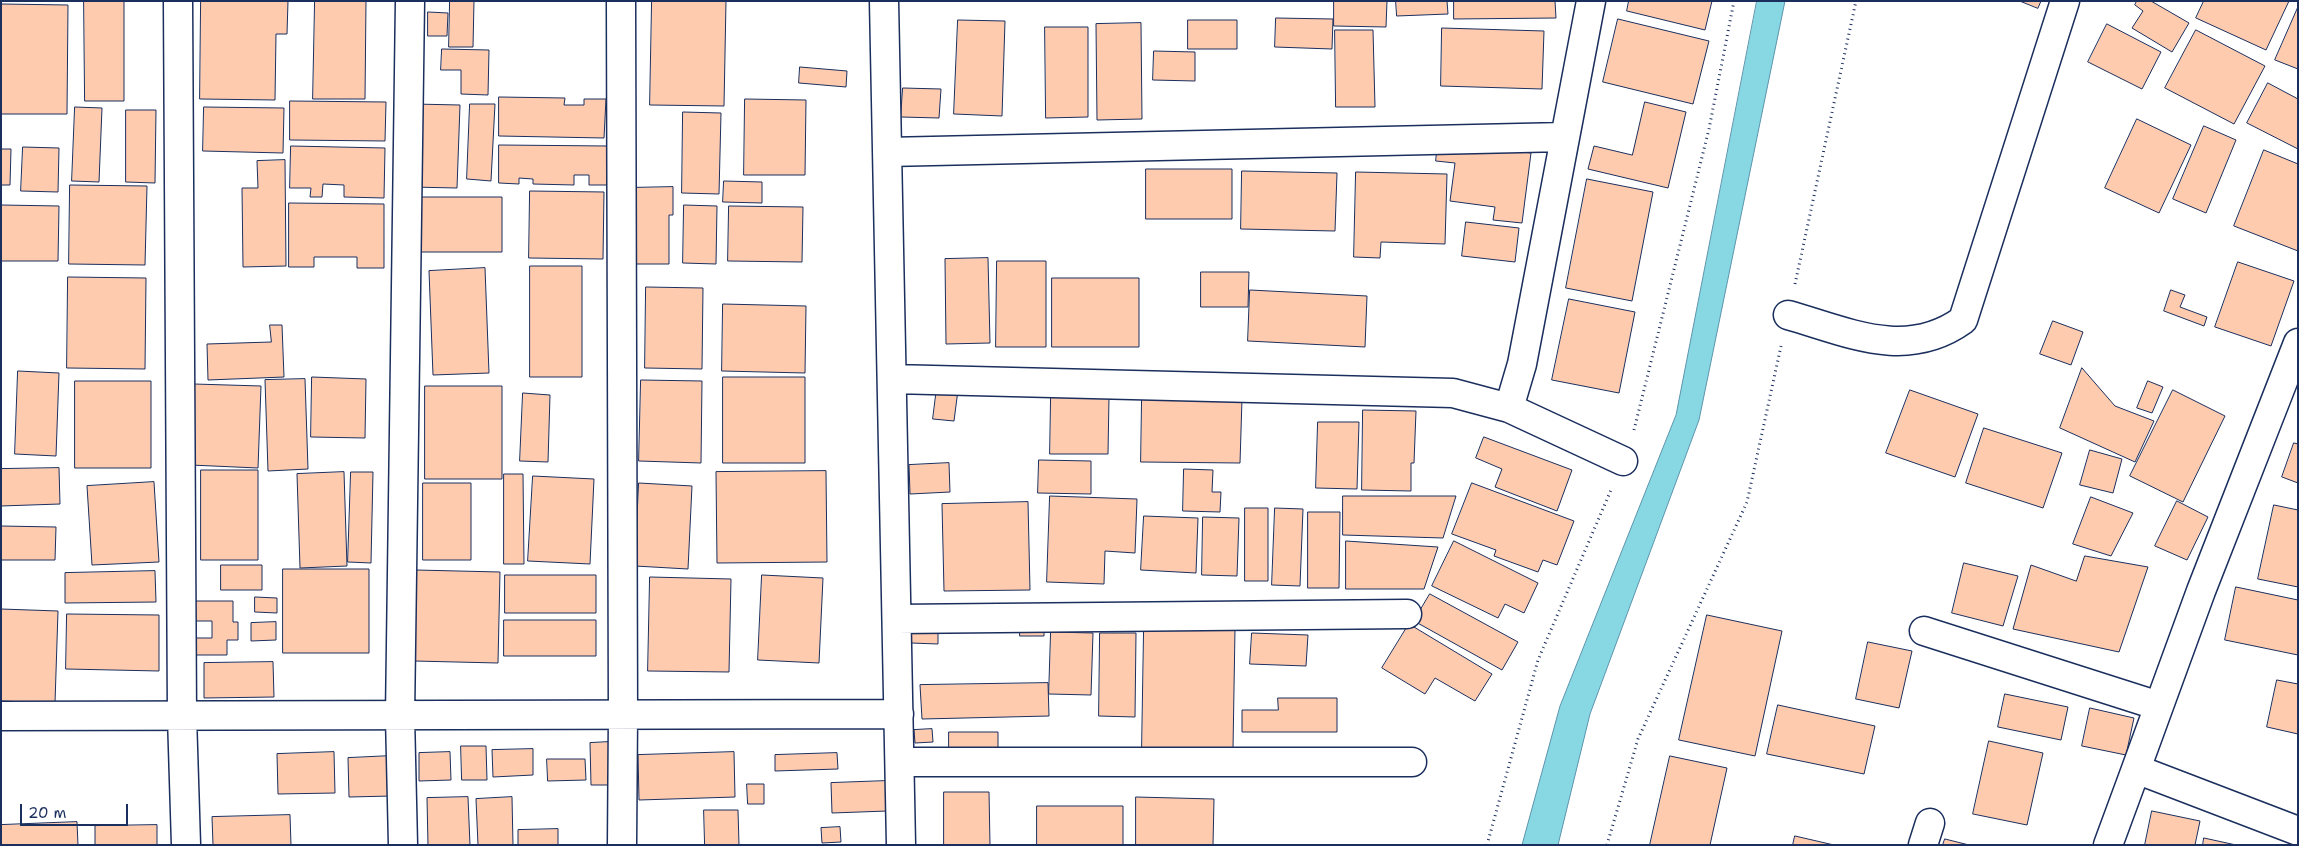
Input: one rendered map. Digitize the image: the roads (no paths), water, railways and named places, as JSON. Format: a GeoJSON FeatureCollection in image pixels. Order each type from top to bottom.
{"type":"FeatureCollection","features":[{"type":"Feature","properties":{"kind":"street"},"geometry":{"type":"LineString","coordinates":[[178,1],[182,716],[186,845]]}},
{"type":"Feature","properties":{"kind":"street"},"geometry":{"type":"LineString","coordinates":[[403,845],[400,716],[410,1]]}},
{"type":"Feature","properties":{"kind":"street"},"geometry":{"type":"LineString","coordinates":[[621,1],[624,715],[622,845]]}},
{"type":"Feature","properties":{"kind":"street"},"geometry":{"type":"LineString","coordinates":[[884,1],[901,845]]}},
{"type":"Feature","properties":{"kind":"street"},"geometry":{"type":"LineString","coordinates":[[1509,408],[1522,364],[1591,1]]}},
{"type":"Feature","properties":{"kind":"street"},"geometry":{"type":"LineString","coordinates":[[1788,315],[1880,341],[1914,342],[1948,331],[1963,320],[2065,1]]}},
{"type":"Feature","properties":{"kind":"street"},"geometry":{"type":"LineString","coordinates":[[887,152],[1565,137]]}},
{"type":"Feature","properties":{"kind":"street"},"geometry":{"type":"LineString","coordinates":[[2108,845],[2200,591],[2298,343]]}},
{"type":"Feature","properties":{"kind":"street"},"geometry":{"type":"LineString","coordinates":[[892,378],[1453,393],[1509,408],[1623,462]]}},
{"type":"Feature","properties":{"kind":"street"},"geometry":{"type":"LineString","coordinates":[[897,619],[1407,614]]}},
{"type":"Feature","properties":{"kind":"street"},"geometry":{"type":"LineString","coordinates":[[1924,631],[2159,706]]}},
{"type":"Feature","properties":{"kind":"street"},"geometry":{"type":"LineString","coordinates":[[1,716],[899,714]]}},
{"type":"Feature","properties":{"kind":"street"},"geometry":{"type":"LineString","coordinates":[[900,762],[1412,762]]}},
{"type":"Feature","properties":{"kind":"street"},"geometry":{"type":"LineString","coordinates":[[2136,770],[2298,831]]}},
{"type":"Feature","properties":{"kind":"water"},"geometry":{"type":"Polygon","coordinates":[[[1757,1],[1785,1],[1699,420],[1590,714],[1558,845],[1522,845],[1560,706],[1676,415],[1757,1]]]}}]}
